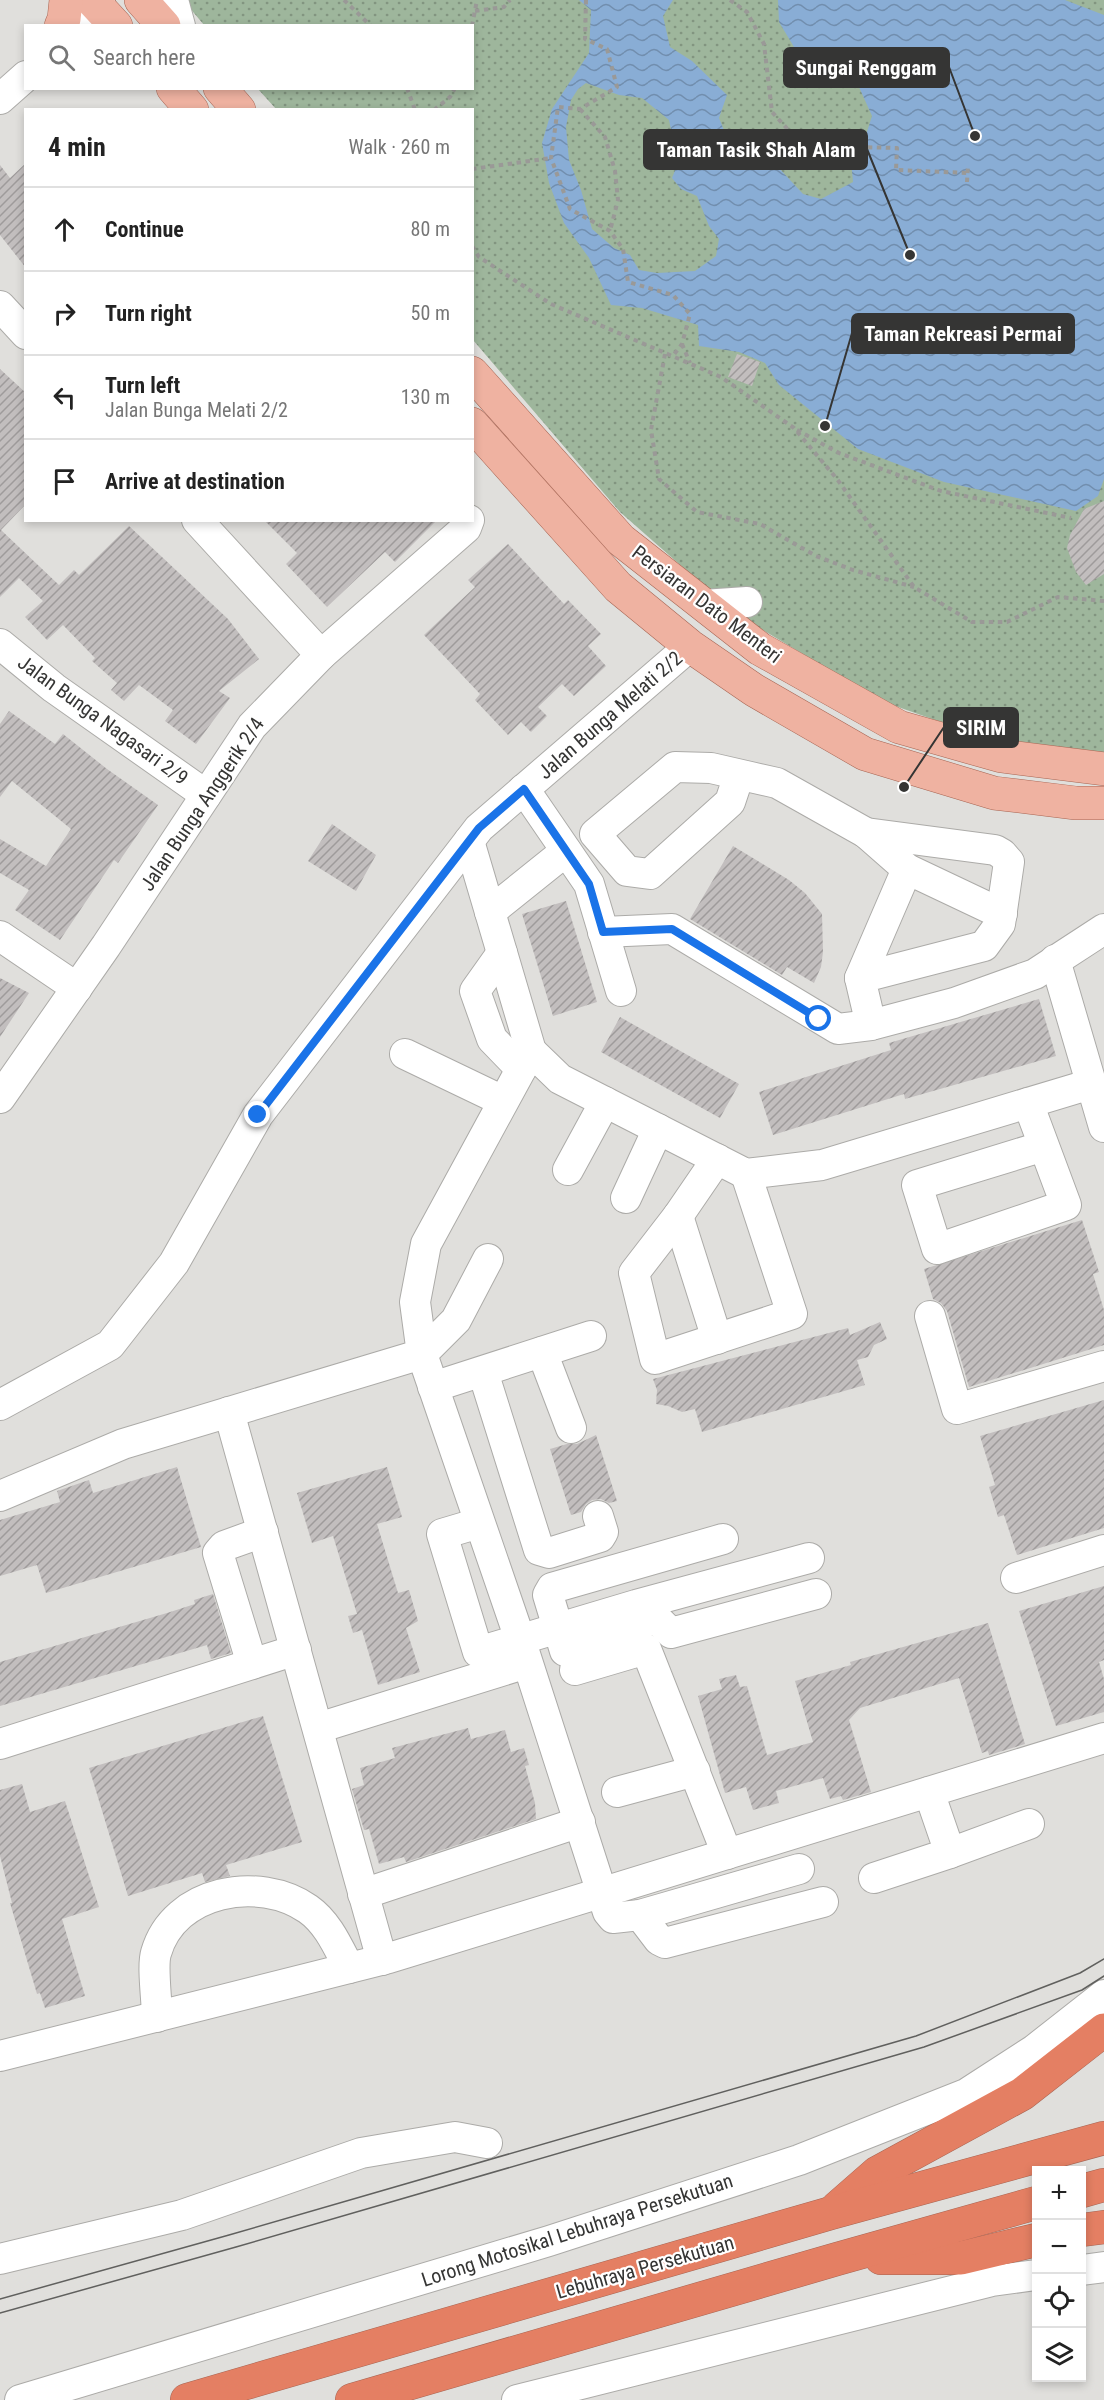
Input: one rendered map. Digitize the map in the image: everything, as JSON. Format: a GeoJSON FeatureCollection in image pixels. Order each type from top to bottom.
{"type":"FeatureCollection","features":[{"type":"Feature","properties":{"kind":"highway"},"geometry":{"type":"LineString","coordinates":[[831,2213],[877,2173],[1022,2094],[1104,2030]]}},
{"type":"Feature","properties":{"kind":"highway","name":"Lebuhraya Persekutuan"},"geometry":{"type":"LineString","coordinates":[[188,2400],[831,2213],[1104,2138]]}},
{"type":"Feature","properties":{"kind":"highway"},"geometry":{"type":"LineString","coordinates":[[1086,2190],[1104,2185]]}},
{"type":"Feature","properties":{"kind":"highway"},"geometry":{"type":"LineString","coordinates":[[352,2400],[837,2259],[1032,2205]]}},
{"type":"Feature","properties":{"kind":"highway"},"geometry":{"type":"LineString","coordinates":[[1086,2229],[1104,2227]]}},
{"type":"Feature","properties":{"kind":"highway"},"geometry":{"type":"LineString","coordinates":[[837,2259],[961,2258],[1032,2241]]}},
{"type":"Feature","properties":{"kind":"main road"},"geometry":{"type":"LineString","coordinates":[[141,0],[162,24]]}},
{"type":"Feature","properties":{"kind":"main road"},"geometry":{"type":"LineString","coordinates":[[62,24],[64,19],[91,9]]}},
{"type":"Feature","properties":{"kind":"main road"},"geometry":{"type":"LineString","coordinates":[[175,90],[190,108]]}},
{"type":"Feature","properties":{"kind":"main road"},"geometry":{"type":"LineString","coordinates":[[222,90],[236,108]]}},
{"type":"Feature","properties":{"kind":"main road","name":"Persiaran Dato Menteri"},"geometry":{"type":"LineString","coordinates":[[474,375],[621,540],[760,649],[899,727],[1001,756],[1104,769]]}},
{"type":"Feature","properties":{"kind":"main road","name":"Persiaran Dato Menteri"},"geometry":{"type":"LineString","coordinates":[[474,426],[618,587],[690,646],[754,690],[865,754],[994,793],[1095,805]]}},
{"type":"Feature","properties":{"kind":"street"},"geometry":{"type":"LineString","coordinates":[[173,0],[179,24]]}},
{"type":"Feature","properties":{"kind":"street"},"geometry":{"type":"LineString","coordinates":[[0,99],[24,78]]}},
{"type":"Feature","properties":{"kind":"street"},"geometry":{"type":"LineString","coordinates":[[0,306],[24,332]]}},
{"type":"Feature","properties":{"kind":"street"},"geometry":{"type":"LineString","coordinates":[[199,522],[321,655]]}},
{"type":"Feature","properties":{"kind":"street","name":"Jalan Bunga Anggerik 2/4"},"geometry":{"type":"LineString","coordinates":[[0,1098],[252,726],[321,655],[466,528],[468,522]]}},
{"type":"Feature","properties":{"kind":"street"},"geometry":{"type":"LineString","coordinates":[[703,604],[747,602]]}},
{"type":"Feature","properties":{"kind":"street","name":"Jalan Bunga Nagasari 2/9"},"geometry":{"type":"LineString","coordinates":[[0,644],[54,688],[206,795]]}},
{"type":"Feature","properties":{"kind":"street","name":"Jalan Bunga Melati 2/2"},"geometry":{"type":"LineString","coordinates":[[0,1405],[110,1345],[174,1263],[258,1115],[479,828],[690,646]]}},
{"type":"Feature","properties":{"kind":"street"},"geometry":{"type":"LineString","coordinates":[[739,775],[730,802],[650,874],[627,872],[595,834],[675,766],[711,768],[777,783],[866,833],[906,869],[1002,914]]}},
{"type":"Feature","properties":{"kind":"street"},"geometry":{"type":"LineString","coordinates":[[524,789],[589,884],[621,991]]}},
{"type":"Feature","properties":{"kind":"street"},"geometry":{"type":"LineString","coordinates":[[860,978],[984,946],[1000,924],[1008,862],[1002,854],[995,850],[866,833]]}},
{"type":"Feature","properties":{"kind":"street"},"geometry":{"type":"LineString","coordinates":[[469,841],[502,953],[526,1060],[426,1244],[415,1302],[422,1354],[580,1822],[608,1912],[613,1918],[639,1914],[799,1869]]}},
{"type":"Feature","properties":{"kind":"street"},"geometry":{"type":"LineString","coordinates":[[490,912],[566,851]]}},
{"type":"Feature","properties":{"kind":"street"},"geometry":{"type":"LineString","coordinates":[[871,1024],[860,978],[906,869]]}},
{"type":"Feature","properties":{"kind":"street"},"geometry":{"type":"LineString","coordinates":[[603,932],[672,929],[838,1029],[871,1024],[954,1003],[1035,974],[1104,929]]}},
{"type":"Feature","properties":{"kind":"street"},"geometry":{"type":"LineString","coordinates":[[0,936],[77,987]]}},
{"type":"Feature","properties":{"kind":"street"},"geometry":{"type":"LineString","coordinates":[[984,946],[1008,983]]}},
{"type":"Feature","properties":{"kind":"street"},"geometry":{"type":"LineString","coordinates":[[1055,960],[1104,1127]]}},
{"type":"Feature","properties":{"kind":"street"},"geometry":{"type":"LineString","coordinates":[[405,1054],[503,1101]]}},
{"type":"Feature","properties":{"kind":"street"},"geometry":{"type":"LineString","coordinates":[[526,1060],[746,1174],[822,1166],[1091,1084]]}},
{"type":"Feature","properties":{"kind":"street"},"geometry":{"type":"LineString","coordinates":[[568,1170],[605,1102]]}},
{"type":"Feature","properties":{"kind":"street"},"geometry":{"type":"LineString","coordinates":[[1028,1103],[1066,1205],[938,1249],[917,1185],[1044,1146]]}},
{"type":"Feature","properties":{"kind":"street"},"geometry":{"type":"LineString","coordinates":[[626,1198],[658,1129]]}},
{"type":"Feature","properties":{"kind":"street"},"geometry":{"type":"LineString","coordinates":[[717,1159],[678,1216],[634,1273],[655,1359],[792,1314],[746,1174]]}},
{"type":"Feature","properties":{"kind":"street"},"geometry":{"type":"LineString","coordinates":[[678,1216],[717,1339]]}},
{"type":"Feature","properties":{"kind":"street"},"geometry":{"type":"LineString","coordinates":[[0,1496],[123,1444],[422,1354],[456,1320],[488,1259]]}},
{"type":"Feature","properties":{"kind":"street"},"geometry":{"type":"LineString","coordinates":[[930,1316],[957,1409],[1104,1366]]}},
{"type":"Feature","properties":{"kind":"street"},"geometry":{"type":"LineString","coordinates":[[434,1388],[591,1336]]}},
{"type":"Feature","properties":{"kind":"street"},"geometry":{"type":"LineString","coordinates":[[542,1352],[571,1428]]}},
{"type":"Feature","properties":{"kind":"street"},"geometry":{"type":"LineString","coordinates":[[483,1372],[539,1550],[549,1553],[600,1537],[603,1532],[598,1516]]}},
{"type":"Feature","properties":{"kind":"street"},"geometry":{"type":"LineString","coordinates":[[229,1412],[382,1960]]}},
{"type":"Feature","properties":{"kind":"street"},"geometry":{"type":"LineString","coordinates":[[479,1523],[442,1534],[478,1652],[523,1652]]}},
{"type":"Feature","properties":{"kind":"street"},"geometry":{"type":"LineString","coordinates":[[252,1664],[218,1553],[224,1546],[263,1532]]}},
{"type":"Feature","properties":{"kind":"street"},"geometry":{"type":"LineString","coordinates":[[723,1539],[552,1588],[548,1594],[565,1651],[656,1618],[671,1633],[816,1594]]}},
{"type":"Feature","properties":{"kind":"street"},"geometry":{"type":"LineString","coordinates":[[1016,1578],[1104,1550]]}},
{"type":"Feature","properties":{"kind":"street"},"geometry":{"type":"LineString","coordinates":[[318,1728],[523,1652],[560,1628],[809,1558]]}},
{"type":"Feature","properties":{"kind":"street"},"geometry":{"type":"LineString","coordinates":[[575,1670],[646,1649],[727,1854]]}},
{"type":"Feature","properties":{"kind":"street"},"geometry":{"type":"LineString","coordinates":[[0,1744],[296,1650]]}},
{"type":"Feature","properties":{"kind":"street"},"geometry":{"type":"LineString","coordinates":[[0,2056],[382,1960],[1104,1738]]}},
{"type":"Feature","properties":{"kind":"street"},"geometry":{"type":"LineString","coordinates":[[617,1792],[694,1772]]}},
{"type":"Feature","properties":{"kind":"street"},"geometry":{"type":"LineString","coordinates":[[929,1792],[950,1853]]}},
{"type":"Feature","properties":{"kind":"street"},"geometry":{"type":"LineString","coordinates":[[363,1894],[580,1822]]}},
{"type":"Feature","properties":{"kind":"street"},"geometry":{"type":"LineString","coordinates":[[874,1878],[1029,1824]]}},
{"type":"Feature","properties":{"kind":"street"},"geometry":{"type":"LineString","coordinates":[[157,2017],[155,1954],[164,1934],[178,1917],[202,1900],[211,1897],[239,1890],[274,1893],[308,1909],[332,1933],[349,1968]]}},
{"type":"Feature","properties":{"kind":"street"},"geometry":{"type":"LineString","coordinates":[[639,1914],[659,1940],[665,1942],[823,1902]]}},
{"type":"Feature","properties":{"kind":"street","name":"Lorong Motosikal Lebuhraya Persekutuan"},"geometry":{"type":"LineString","coordinates":[[20,2400],[549,2241],[799,2160],[966,2094],[1034,2050],[1104,1995]]}},
{"type":"Feature","properties":{"kind":"street"},"geometry":{"type":"LineString","coordinates":[[0,2259],[182,2215],[361,2153],[455,2137],[487,2143]]}},
{"type":"Feature","properties":{"kind":"street"},"geometry":{"type":"LineString","coordinates":[[1086,2269],[1104,2267]]}},
{"type":"Feature","properties":{"kind":"street"},"geometry":{"type":"LineString","coordinates":[[517,2400],[993,2280],[1032,2275]]}},
{"type":"Feature","properties":{"kind":"path"},"geometry":{"type":"LineString","coordinates":[[344,0],[369,24]]}},
{"type":"Feature","properties":{"kind":"path"},"geometry":{"type":"LineString","coordinates":[[472,24],[477,0]]}},
{"type":"Feature","properties":{"kind":"path"},"geometry":{"type":"LineString","coordinates":[[474,11],[504,7],[510,0]]}},
{"type":"Feature","properties":{"kind":"path"},"geometry":{"type":"LineString","coordinates":[[586,0],[585,39],[607,49],[617,87],[580,109],[558,107],[551,158],[570,209],[610,231],[623,249],[628,282],[673,295],[690,314],[682,344],[672,357]]}},
{"type":"Feature","properties":{"kind":"path"},"geometry":{"type":"LineString","coordinates":[[730,0],[747,12],[764,44],[772,112],[792,134],[815,146],[897,148],[896,170],[968,173]]}},
{"type":"Feature","properties":{"kind":"path"},"geometry":{"type":"LineString","coordinates":[[409,90],[414,108]]}},
{"type":"Feature","properties":{"kind":"path"},"geometry":{"type":"LineString","coordinates":[[436,108],[450,97],[453,90]]}},
{"type":"Feature","properties":{"kind":"path"},"geometry":{"type":"LineString","coordinates":[[580,109],[605,137],[615,171],[618,200],[610,231]]}},
{"type":"Feature","properties":{"kind":"path"},"geometry":{"type":"LineString","coordinates":[[474,169],[551,158]]}},
{"type":"Feature","properties":{"kind":"path"},"geometry":{"type":"LineString","coordinates":[[967,182],[968,166]]}},
{"type":"Feature","properties":{"kind":"path"},"geometry":{"type":"LineString","coordinates":[[474,249],[479,257],[551,304],[721,377],[794,428],[839,453],[941,491],[1071,518]]}},
{"type":"Feature","properties":{"kind":"path"},"geometry":{"type":"LineString","coordinates":[[682,344],[690,364]]}},
{"type":"Feature","properties":{"kind":"path"},"geometry":{"type":"LineString","coordinates":[[665,354],[651,430],[659,479],[697,512],[760,524],[816,556],[853,570],[914,586],[972,622],[1007,622],[1058,597],[1104,601]]}},
{"type":"Feature","properties":{"kind":"path"},"geometry":{"type":"LineString","coordinates":[[794,428],[837,479],[914,586]]}},
{"type":"Feature","properties":{"kind":"green space"},"geometry":{"type":"Polygon","coordinates":[[[183,0],[1104,0],[1104,752],[1086,753],[1007,742],[958,728],[881,701],[758,627],[695,578],[620,512],[474,341],[474,108],[275,108],[259,90],[474,90],[474,24],[203,24],[183,0]]]}},
{"type":"Feature","properties":{"kind":"water"},"geometry":{"type":"Polygon","coordinates":[[[579,0],[673,0],[663,16],[670,47],[692,61],[727,95],[719,118],[732,150],[777,166],[803,194],[821,199],[853,182],[851,161],[865,138],[872,116],[859,87],[806,67],[779,22],[778,0],[1065,0],[1104,15],[1104,479],[1098,496],[1076,511],[944,482],[858,449],[779,385],[765,363],[739,352],[699,346],[698,325],[642,308],[611,305],[589,258],[564,223],[549,183],[542,143],[552,109],[589,53],[591,10],[579,0]],[[586,83],[578,89],[571,100],[566,127],[569,160],[581,190],[592,229],[614,248],[630,255],[639,270],[657,273],[695,271],[716,256],[719,239],[709,226],[697,196],[681,189],[672,178],[678,163],[669,120],[642,98],[619,95],[586,83]]]}},
{"type":"Feature","properties":{"kind":"building"},"geometry":{"type":"Polygon","coordinates":[[[0,165],[10,178],[24,165],[24,265],[0,235],[0,165]]]}},
{"type":"Feature","properties":{"kind":"building"},"geometry":{"type":"Polygon","coordinates":[[[737,354],[760,362],[752,386],[728,377],[737,354]]]}},
{"type":"Feature","properties":{"kind":"building"},"geometry":{"type":"Polygon","coordinates":[[[0,369],[24,391],[24,506],[1,530],[59,585],[74,570],[79,575],[129,526],[228,619],[259,659],[219,691],[230,698],[196,744],[165,721],[173,710],[139,685],[124,701],[111,690],[117,683],[92,661],[95,658],[63,625],[47,640],[25,617],[43,601],[19,578],[0,597],[0,369]]]}},
{"type":"Feature","properties":{"kind":"building"},"geometry":{"type":"Polygon","coordinates":[[[1104,501],[1104,574],[1086,585],[1076,572],[1067,548],[1070,535],[1084,509],[1104,501]]]}},
{"type":"Feature","properties":{"kind":"building"},"geometry":{"type":"Polygon","coordinates":[[[266,522],[435,522],[395,562],[385,552],[327,607],[286,564],[297,553],[266,522]]]}},
{"type":"Feature","properties":{"kind":"building"},"geometry":{"type":"Polygon","coordinates":[[[508,544],[564,604],[568,600],[601,634],[588,646],[606,666],[574,696],[562,684],[538,707],[547,716],[531,732],[521,722],[508,735],[475,700],[480,694],[424,635],[475,587],[468,580],[508,544]]]}},
{"type":"Feature","properties":{"kind":"building"},"geometry":{"type":"Polygon","coordinates":[[[9,711],[55,744],[63,734],[158,805],[118,863],[114,860],[60,940],[15,910],[29,890],[0,873],[0,839],[46,866],[71,829],[12,781],[0,797],[0,724],[9,711]]]}},
{"type":"Feature","properties":{"kind":"building"},"geometry":{"type":"Polygon","coordinates":[[[332,824],[376,855],[356,891],[308,861],[332,824]]]}},
{"type":"Feature","properties":{"kind":"building"},"geometry":{"type":"Polygon","coordinates":[[[733,846],[789,880],[805,893],[822,914],[823,952],[821,967],[814,983],[787,967],[782,975],[690,919],[733,846]]]}},
{"type":"Feature","properties":{"kind":"building"},"geometry":{"type":"Polygon","coordinates":[[[566,901],[597,1002],[553,1016],[522,914],[566,901]]]}},
{"type":"Feature","properties":{"kind":"building"},"geometry":{"type":"Polygon","coordinates":[[[0,978],[29,993],[0,1037],[0,978]]]}},
{"type":"Feature","properties":{"kind":"building"},"geometry":{"type":"Polygon","coordinates":[[[1039,999],[1056,1056],[905,1099],[904,1094],[773,1135],[759,1092],[891,1050],[889,1043],[1039,999]]]}},
{"type":"Feature","properties":{"kind":"building"},"geometry":{"type":"Polygon","coordinates":[[[620,1017],[739,1084],[720,1118],[601,1052],[620,1017]]]}},
{"type":"Feature","properties":{"kind":"building"},"geometry":{"type":"Polygon","coordinates":[[[1082,1220],[1099,1272],[1093,1274],[1104,1310],[1104,1345],[969,1387],[947,1311],[941,1303],[933,1299],[924,1269],[1082,1220]]]}},
{"type":"Feature","properties":{"kind":"building"},"geometry":{"type":"Polygon","coordinates":[[[880,1322],[887,1339],[874,1345],[868,1357],[857,1360],[865,1385],[702,1432],[695,1409],[682,1412],[656,1404],[657,1390],[653,1379],[848,1328],[850,1335],[880,1322]]]}},
{"type":"Feature","properties":{"kind":"building"},"geometry":{"type":"Polygon","coordinates":[[[1104,1400],[1104,1528],[1017,1555],[1004,1515],[998,1517],[989,1487],[995,1485],[980,1436],[1104,1400]]]}},
{"type":"Feature","properties":{"kind":"building"},"geometry":{"type":"Polygon","coordinates":[[[596,1435],[617,1501],[609,1503],[601,1499],[592,1500],[581,1512],[571,1515],[550,1449],[567,1444],[577,1444],[596,1435]]]}},
{"type":"Feature","properties":{"kind":"building"},"geometry":{"type":"Polygon","coordinates":[[[177,1467],[201,1547],[46,1593],[37,1565],[0,1576],[0,1520],[60,1502],[57,1491],[89,1480],[93,1493],[177,1467]]]}},
{"type":"Feature","properties":{"kind":"building"},"geometry":{"type":"Polygon","coordinates":[[[387,1467],[402,1517],[377,1524],[398,1593],[409,1590],[418,1621],[406,1628],[420,1672],[378,1685],[362,1630],[353,1633],[348,1616],[357,1614],[333,1536],[312,1543],[297,1493],[387,1467]]]}},
{"type":"Feature","properties":{"kind":"building"},"geometry":{"type":"Polygon","coordinates":[[[1104,1586],[1104,1660],[1099,1662],[1104,1679],[1104,1712],[1056,1726],[1019,1611],[1104,1586]]]}},
{"type":"Feature","properties":{"kind":"building"},"geometry":{"type":"Polygon","coordinates":[[[213,1594],[231,1653],[211,1659],[207,1645],[0,1706],[0,1662],[167,1613],[195,1604],[194,1600],[213,1594]]]}},
{"type":"Feature","properties":{"kind":"building"},"geometry":{"type":"Polygon","coordinates":[[[988,1623],[1025,1744],[989,1755],[988,1751],[982,1753],[959,1678],[860,1708],[849,1720],[871,1792],[843,1800],[841,1796],[830,1799],[823,1778],[776,1791],[779,1803],[753,1810],[746,1787],[725,1793],[698,1696],[722,1689],[719,1679],[736,1675],[740,1687],[747,1686],[767,1755],[813,1742],[795,1681],[851,1665],[850,1662],[988,1623]]]}},
{"type":"Feature","properties":{"kind":"building"},"geometry":{"type":"Polygon","coordinates":[[[263,1716],[302,1842],[226,1865],[230,1876],[205,1882],[202,1873],[128,1896],[89,1768],[263,1716]]]}},
{"type":"Feature","properties":{"kind":"building"},"geometry":{"type":"Polygon","coordinates":[[[468,1728],[471,1739],[505,1730],[511,1752],[524,1748],[529,1765],[525,1766],[535,1803],[536,1819],[406,1862],[404,1857],[379,1864],[369,1829],[364,1830],[352,1789],[364,1785],[360,1768],[395,1758],[392,1748],[468,1728]]]}},
{"type":"Feature","properties":{"kind":"building"},"geometry":{"type":"Polygon","coordinates":[[[22,1784],[30,1812],[65,1801],[99,1907],[62,1919],[85,1996],[45,2008],[40,1993],[37,1994],[10,1903],[12,1903],[0,1856],[0,1790],[22,1784]]]}},
{"type":"Feature","properties":{"kind":"tram line"},"geometry":{"type":"LineString","coordinates":[[0,2299],[916,2036],[1080,1973],[1104,1959]]}},
{"type":"Feature","properties":{"kind":"tram line"},"geometry":{"type":"LineString","coordinates":[[0,2313],[236,2247],[924,2047],[1082,1990],[1104,1976]]}},
{"type":"Feature","properties":{"kind":"place","name":"Sungai Renggam"},"geometry":{"type":"Point","coordinates":[975,136]}},
{"type":"Feature","properties":{"kind":"place","name":"Taman Tasik Shah Alam"},"geometry":{"type":"Point","coordinates":[910,255]}},
{"type":"Feature","properties":{"kind":"place","name":"Taman Rekreasi Permai"},"geometry":{"type":"Point","coordinates":[825,426]}},
{"type":"Feature","properties":{"kind":"place","name":"SIRIM"},"geometry":{"type":"Point","coordinates":[904,787]}},
{"type":"Feature","properties":{"kind":"route"},"geometry":{"type":"LineString","coordinates":[[258,1115],[479,828],[524,789],[589,884],[603,932],[672,929],[819,1019]]}}]}
